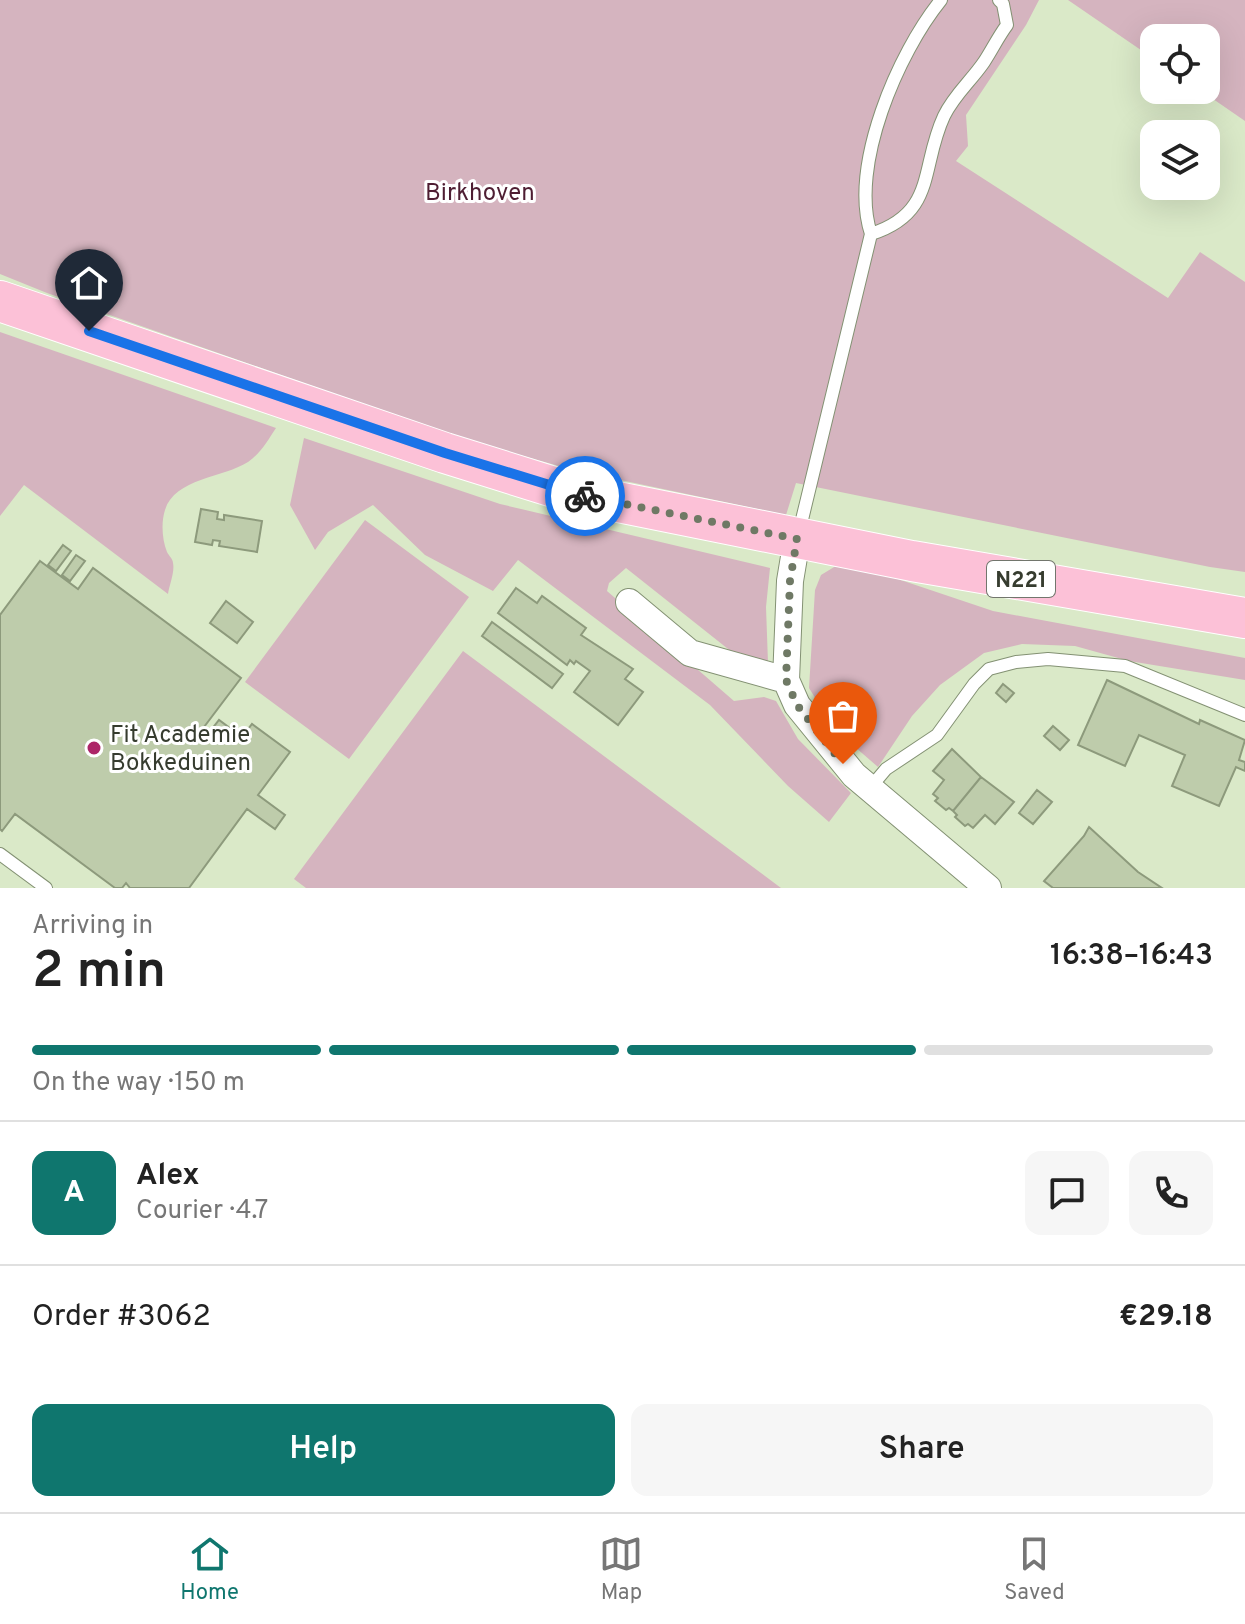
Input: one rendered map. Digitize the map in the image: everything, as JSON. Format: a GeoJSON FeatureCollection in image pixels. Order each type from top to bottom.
{"type":"FeatureCollection","features":[{"type":"Feature","properties":{"kind":"main road","name":"N221"},"geometry":{"type":"LineString","coordinates":[[0,301],[445,453],[573,493],[797,539],[1245,618]]}},
{"type":"Feature","properties":{"kind":"street"},"geometry":{"type":"LineString","coordinates":[[797,539],[790,581],[786,680],[797,705],[843,764],[988,888]]}},
{"type":"Feature","properties":{"kind":"street"},"geometry":{"type":"LineString","coordinates":[[629,602],[690,653],[786,680]]}},
{"type":"Feature","properties":{"kind":"lane"},"geometry":{"type":"LineString","coordinates":[[797,539],[871,234],[864,206],[877,125],[887,96],[921,26],[941,0]]}},
{"type":"Feature","properties":{"kind":"lane"},"geometry":{"type":"LineString","coordinates":[[871,234],[893,227],[900,221],[925,185],[943,117],[1007,25],[1003,4],[999,0]]}},
{"type":"Feature","properties":{"kind":"lane"},"geometry":{"type":"LineString","coordinates":[[870,788],[895,762],[937,735],[974,684],[989,669],[1016,662],[1048,659],[1125,666],[1245,715]]}},
{"type":"Feature","properties":{"kind":"lane"},"geometry":{"type":"LineString","coordinates":[[0,854],[46,888]]}},
{"type":"Feature","properties":{"kind":"green space","name":"Birkhoven"},"geometry":{"type":"Polygon","coordinates":[[[0,0],[1039,0],[1026,25],[966,115],[968,146],[956,161],[1168,298],[1200,252],[1245,282],[1245,572],[796,483],[786,515],[573,470],[384,414],[0,274],[0,0]]]}},
{"type":"Feature","properties":{"kind":"green space"},"geometry":{"type":"Polygon","coordinates":[[[1068,0],[1245,0],[1245,121],[1220,104],[1220,24],[1140,24],[1140,49],[1068,0]]]}},
{"type":"Feature","properties":{"kind":"green space"},"geometry":{"type":"Polygon","coordinates":[[[0,332],[276,428],[248,462],[189,485],[170,499],[163,525],[165,547],[173,567],[168,594],[24,485],[0,516],[0,332]]]}},
{"type":"Feature","properties":{"kind":"green space"},"geometry":{"type":"Polygon","coordinates":[[[304,438],[500,504],[770,568],[766,607],[768,663],[747,664],[626,568],[609,583],[607,591],[734,701],[764,697],[776,701],[798,739],[851,793],[829,822],[788,786],[710,705],[518,560],[493,591],[425,555],[373,505],[328,532],[315,550],[290,505],[304,438]]]}},
{"type":"Feature","properties":{"kind":"green space"},"geometry":{"type":"Polygon","coordinates":[[[365,520],[469,597],[349,759],[245,682],[365,520]]]}},
{"type":"Feature","properties":{"kind":"green space"},"geometry":{"type":"Polygon","coordinates":[[[844,561],[993,611],[1245,658],[1245,680],[1129,661],[1075,646],[1022,644],[984,653],[940,685],[912,716],[878,767],[827,717],[809,688],[815,590],[821,575],[844,561]]]}},
{"type":"Feature","properties":{"kind":"green space"},"geometry":{"type":"Polygon","coordinates":[[[463,651],[781,888],[306,888],[294,879],[463,651]]]}},
{"type":"Feature","properties":{"kind":"building"},"geometry":{"type":"Polygon","coordinates":[[[201,509],[218,512],[217,519],[224,520],[224,515],[262,521],[257,552],[219,546],[220,541],[213,540],[212,545],[195,542],[201,509]]]}},
{"type":"Feature","properties":{"kind":"building"},"geometry":{"type":"Polygon","coordinates":[[[63,545],[71,551],[56,571],[48,565],[63,545]]]}},
{"type":"Feature","properties":{"kind":"building"},"geometry":{"type":"Polygon","coordinates":[[[76,555],[85,561],[70,581],[62,575],[76,555]]]}},
{"type":"Feature","properties":{"kind":"building"},"geometry":{"type":"Polygon","coordinates":[[[40,561],[78,589],[93,568],[241,678],[198,735],[204,739],[219,720],[242,737],[252,724],[290,752],[258,795],[285,815],[275,829],[247,809],[189,888],[130,888],[126,883],[122,888],[115,888],[15,814],[2,831],[0,829],[0,615],[40,561]]]}},
{"type":"Feature","properties":{"kind":"building"},"geometry":{"type":"Polygon","coordinates":[[[516,588],[537,603],[542,596],[586,628],[581,635],[633,669],[625,679],[643,692],[618,725],[574,692],[590,671],[576,661],[574,664],[570,660],[567,665],[498,613],[516,588]]]}},
{"type":"Feature","properties":{"kind":"building"},"geometry":{"type":"Polygon","coordinates":[[[226,601],[253,622],[237,643],[210,623],[226,601]]]}},
{"type":"Feature","properties":{"kind":"building"},"geometry":{"type":"Polygon","coordinates":[[[492,622],[563,674],[552,688],[482,636],[492,622]]]}},
{"type":"Feature","properties":{"kind":"building"},"geometry":{"type":"Polygon","coordinates":[[[1107,680],[1199,724],[1200,720],[1245,740],[1239,760],[1245,762],[1245,771],[1236,767],[1219,806],[1172,786],[1185,755],[1139,735],[1125,766],[1078,745],[1107,680]]]}},
{"type":"Feature","properties":{"kind":"building"},"geometry":{"type":"Polygon","coordinates":[[[1003,684],[1014,693],[1006,702],[996,693],[1003,684]]]}},
{"type":"Feature","properties":{"kind":"building"},"geometry":{"type":"Polygon","coordinates":[[[1053,726],[1069,740],[1060,750],[1044,736],[1053,726]]]}},
{"type":"Feature","properties":{"kind":"building"},"geometry":{"type":"Polygon","coordinates":[[[952,749],[981,777],[953,811],[949,808],[946,810],[935,801],[938,798],[933,794],[944,780],[933,771],[952,749]]]}},
{"type":"Feature","properties":{"kind":"building"},"geometry":{"type":"Polygon","coordinates":[[[981,777],[1014,802],[995,824],[985,815],[973,828],[968,824],[965,826],[953,811],[981,777]]]}},
{"type":"Feature","properties":{"kind":"building"},"geometry":{"type":"Polygon","coordinates":[[[1037,790],[1052,802],[1033,824],[1019,813],[1037,790]]]}},
{"type":"Feature","properties":{"kind":"building"},"geometry":{"type":"Polygon","coordinates":[[[1089,827],[1138,872],[1162,888],[1053,888],[1044,881],[1089,827]]]}},
{"type":"Feature","properties":{"kind":"way so far"},"geometry":{"type":"LineString","coordinates":[[585,496],[797,539],[790,581],[786,680],[797,705],[843,764]]}},
{"type":"Feature","properties":{"kind":"place","name":"Fit Academie Bokkeduinen"},"geometry":{"type":"Point","coordinates":[94,748]}},
{"type":"Feature","properties":{"kind":"route"},"geometry":{"type":"LineString","coordinates":[[89,331],[445,453],[585,496]]}}]}
